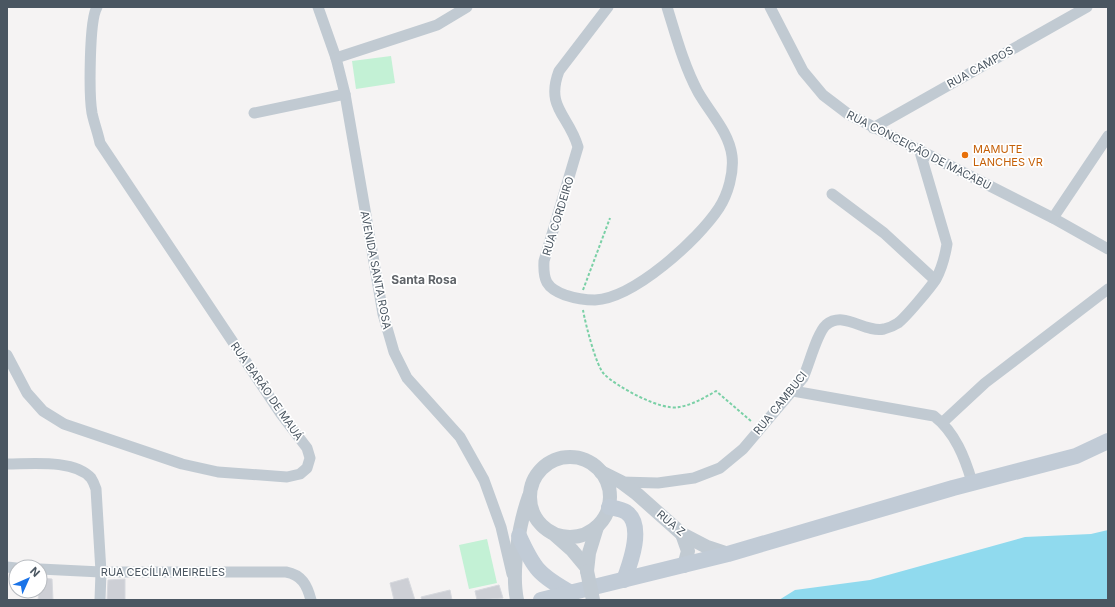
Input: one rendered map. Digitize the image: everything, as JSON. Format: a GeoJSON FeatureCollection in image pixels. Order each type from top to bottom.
{"type":"FeatureCollection","features":[{"type":"Feature","properties":{"kind":"main road"},"geometry":{"type":"LineString","coordinates":[[541,600],[728,554],[972,482],[1076,456],[1108,441]]}},
{"type":"Feature","properties":{"kind":"main road"},"geometry":{"type":"LineString","coordinates":[[608,507],[628,513],[632,518],[635,530],[632,558],[624,580]]}},
{"type":"Feature","properties":{"kind":"main road"},"geometry":{"type":"LineString","coordinates":[[519,536],[530,560],[538,571],[550,581],[571,593]]}},
{"type":"Feature","properties":{"kind":"street","name":"RUA BARÃO DE MAUÁ"},"geometry":{"type":"LineString","coordinates":[[7,355],[27,393],[43,411],[64,424],[182,464],[218,472],[287,477],[300,474],[307,468],[310,458],[307,448],[281,414],[100,143],[92,112],[91,37],[94,12],[97,7]]}},
{"type":"Feature","properties":{"kind":"street","name":"AVENIDA SANTA ROSA"},"geometry":{"type":"LineString","coordinates":[[318,7],[336,58],[345,94],[383,314],[394,352],[407,378],[460,437],[484,480],[501,527],[516,595]]}},
{"type":"Feature","properties":{"kind":"street","name":"RUA CORDEIRO"},"geometry":{"type":"LineString","coordinates":[[608,7],[559,71],[554,83],[554,97],[559,110],[575,136],[578,147],[544,261],[543,276],[548,286],[558,292],[580,299],[596,300],[617,294],[662,268],[690,242],[719,208],[731,179],[732,156],[725,134],[699,93],[686,65],[667,7]]}},
{"type":"Feature","properties":{"kind":"street","name":"RUA CAMPOS"},"geometry":{"type":"LineString","coordinates":[[873,128],[1087,7]]}},
{"type":"Feature","properties":{"kind":"street"},"geometry":{"type":"LineString","coordinates":[[336,58],[437,25],[461,9]]}},
{"type":"Feature","properties":{"kind":"street","name":"RUA CONCEIÇÃO DE MACABU"},"geometry":{"type":"LineString","coordinates":[[774,9],[803,71],[823,95],[848,114],[920,152],[1054,218],[1108,249]]}},
{"type":"Feature","properties":{"kind":"street"},"geometry":{"type":"LineString","coordinates":[[254,113],[345,94]]}},
{"type":"Feature","properties":{"kind":"street"},"geometry":{"type":"LineString","coordinates":[[1054,218],[1108,136]]}},
{"type":"Feature","properties":{"kind":"street","name":"RUA CAMBUCI"},"geometry":{"type":"LineString","coordinates":[[621,482],[658,483],[694,478],[720,468],[744,449],[803,378],[810,364],[820,334],[826,326],[835,320],[846,320],[869,328],[884,329],[898,322],[935,280],[945,258],[947,244],[920,152]]}},
{"type":"Feature","properties":{"kind":"street"},"geometry":{"type":"LineString","coordinates":[[832,194],[884,233],[935,280]]}},
{"type":"Feature","properties":{"kind":"street"},"geometry":{"type":"LineString","coordinates":[[943,422],[985,383],[1108,288]]}},
{"type":"Feature","properties":{"kind":"street"},"geometry":{"type":"LineString","coordinates":[[792,391],[934,416],[943,422],[959,447],[966,462],[972,482]]}},
{"type":"Feature","properties":{"kind":"street"},"geometry":{"type":"LineString","coordinates":[[516,595],[519,536],[522,517],[533,480],[541,469],[552,461],[565,458],[578,458],[590,463],[600,472],[609,489],[608,507],[604,518],[597,527],[588,533],[577,537],[566,537],[555,534],[544,528],[536,518],[530,506],[530,493]]}},
{"type":"Feature","properties":{"kind":"street"},"geometry":{"type":"LineString","coordinates":[[7,464],[64,465],[81,470],[91,478],[96,489],[101,572],[100,600]]}},
{"type":"Feature","properties":{"kind":"street","name":"RUA Z"},"geometry":{"type":"LineString","coordinates":[[600,472],[621,482],[682,534],[707,547],[728,554]]}},
{"type":"Feature","properties":{"kind":"street"},"geometry":{"type":"LineString","coordinates":[[593,600],[587,570],[597,527]]}},
{"type":"Feature","properties":{"kind":"street"},"geometry":{"type":"LineString","coordinates":[[555,534],[572,550],[587,570]]}},
{"type":"Feature","properties":{"kind":"street"},"geometry":{"type":"LineString","coordinates":[[682,534],[688,551],[684,566]]}},
{"type":"Feature","properties":{"kind":"street","name":"RUA CECÍLIA MEIRELES"},"geometry":{"type":"LineString","coordinates":[[48,569],[101,572],[286,572],[299,576],[304,582],[311,600]]}},
{"type":"Feature","properties":{"kind":"path"},"geometry":{"type":"LineString","coordinates":[[610,218],[580,299],[587,330],[603,374],[626,389],[656,404],[678,408],[702,400],[716,391],[760,428]]}},
{"type":"Feature","properties":{"kind":"green space"},"geometry":{"type":"Polygon","coordinates":[[[391,56],[395,83],[356,89],[352,61],[391,56]]]}},
{"type":"Feature","properties":{"kind":"green space"},"geometry":{"type":"Polygon","coordinates":[[[487,539],[497,583],[469,589],[459,545],[487,539]]]}},
{"type":"Feature","properties":{"kind":"water"},"geometry":{"type":"Polygon","coordinates":[[[1108,530],[1108,600],[779,600],[795,590],[870,580],[1025,537],[1091,534],[1108,530]]]}},
{"type":"Feature","properties":{"kind":"building"},"geometry":{"type":"Polygon","coordinates":[[[408,578],[415,600],[394,600],[390,583],[408,578]]]}},
{"type":"Feature","properties":{"kind":"building"},"geometry":{"type":"Polygon","coordinates":[[[48,579],[52,579],[53,600],[38,600],[48,599],[48,579]]]}},
{"type":"Feature","properties":{"kind":"building"},"geometry":{"type":"Polygon","coordinates":[[[125,579],[125,600],[107,600],[108,580],[125,579]]]}},
{"type":"Feature","properties":{"kind":"building"},"geometry":{"type":"Polygon","coordinates":[[[499,585],[503,598],[477,600],[475,591],[499,585]]]}},
{"type":"Feature","properties":{"kind":"building"},"geometry":{"type":"Polygon","coordinates":[[[450,590],[452,600],[422,600],[421,597],[450,590]]]}},
{"type":"Feature","properties":{"kind":"place","name":"MAMUTE LANCHES VR"},"geometry":{"type":"Point","coordinates":[965,155]}},
{"type":"Feature","properties":{"kind":"district","name":"Santa Rosa"},"geometry":{"type":"Point","coordinates":[424,280]}}]}
